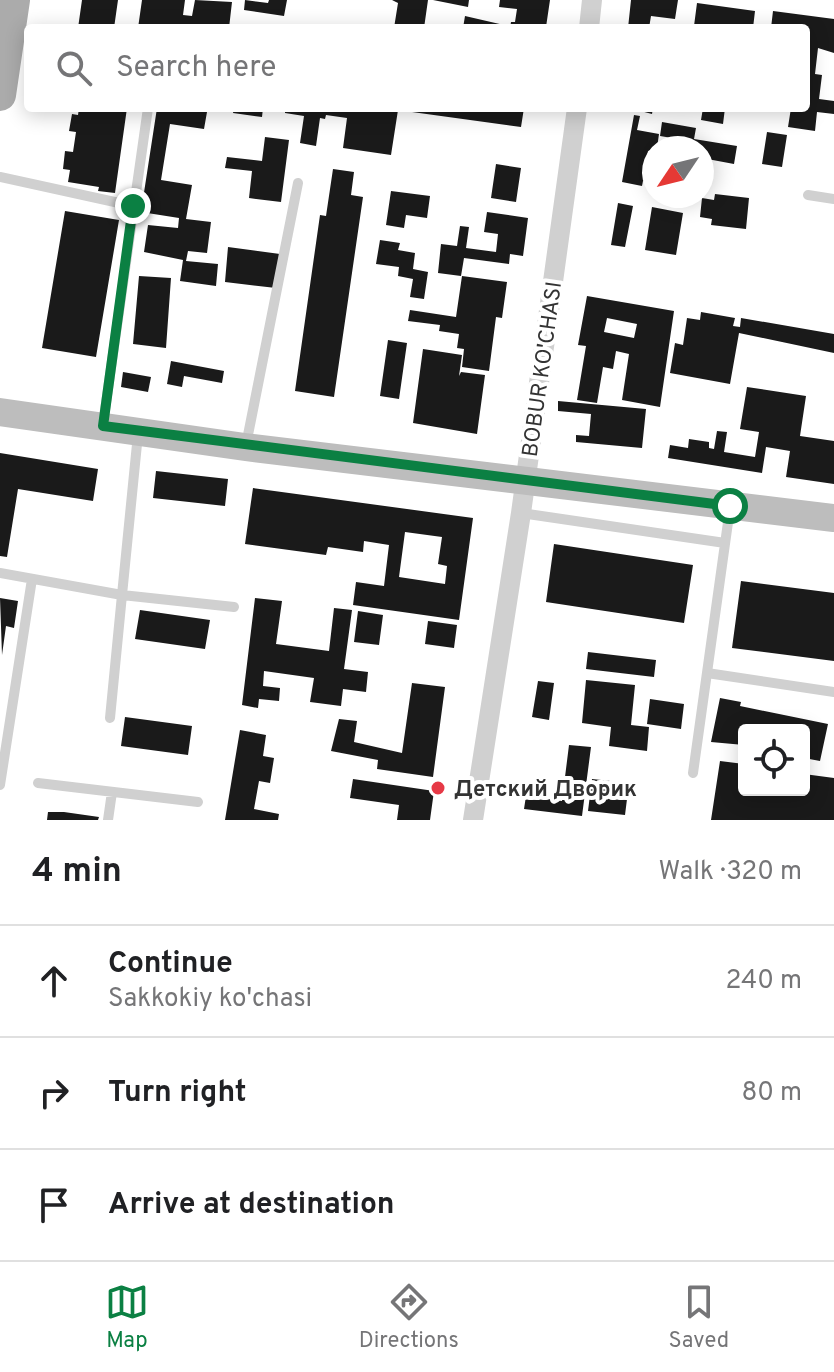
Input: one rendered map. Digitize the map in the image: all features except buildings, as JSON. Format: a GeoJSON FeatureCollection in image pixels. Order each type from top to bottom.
{"type":"FeatureCollection","features":[{"type":"Feature","properties":{"kind":"main road"},"geometry":{"type":"LineString","coordinates":[[0,95],[14,0]]}},
{"type":"Feature","properties":{"kind":"street"},"geometry":{"type":"LineString","coordinates":[[589,24],[592,0]]}},
{"type":"Feature","properties":{"kind":"street","name":"BOBUR KO'CHASI"},"geometry":{"type":"LineString","coordinates":[[473,820],[521,513],[576,112]]}},
{"type":"Feature","properties":{"kind":"street"},"geometry":{"type":"LineString","coordinates":[[0,412],[245,447],[834,518]]}},
{"type":"Feature","properties":{"kind":"lane"},"geometry":{"type":"LineString","coordinates":[[103,426],[147,112]]}},
{"type":"Feature","properties":{"kind":"lane"},"geometry":{"type":"LineString","coordinates":[[0,177],[133,206]]}},
{"type":"Feature","properties":{"kind":"lane"},"geometry":{"type":"LineString","coordinates":[[245,447],[298,183]]}},
{"type":"Feature","properties":{"kind":"lane"},"geometry":{"type":"LineString","coordinates":[[808,195],[834,199]]}},
{"type":"Feature","properties":{"kind":"lane"},"geometry":{"type":"LineString","coordinates":[[110,718],[138,431]]}},
{"type":"Feature","properties":{"kind":"lane"},"geometry":{"type":"LineString","coordinates":[[693,773],[730,506]]}},
{"type":"Feature","properties":{"kind":"lane"},"geometry":{"type":"LineString","coordinates":[[521,513],[725,543]]}},
{"type":"Feature","properties":{"kind":"lane"},"geometry":{"type":"LineString","coordinates":[[0,573],[122,595],[234,607]]}},
{"type":"Feature","properties":{"kind":"lane"},"geometry":{"type":"LineString","coordinates":[[0,785],[2,750],[32,579]]}},
{"type":"Feature","properties":{"kind":"lane"},"geometry":{"type":"LineString","coordinates":[[707,673],[834,692]]}},
{"type":"Feature","properties":{"kind":"lane"},"geometry":{"type":"LineString","coordinates":[[38,783],[198,802]]}},
{"type":"Feature","properties":{"kind":"lane"},"geometry":{"type":"LineString","coordinates":[[108,820],[112,792]]}},
{"type":"Feature","properties":{"kind":"place","name":"Детский Дворик"},"geometry":{"type":"Point","coordinates":[438,788]}},
{"type":"Feature","properties":{"kind":"route"},"geometry":{"type":"LineString","coordinates":[[133,206],[103,426],[245,447],[730,506]]}}]}
